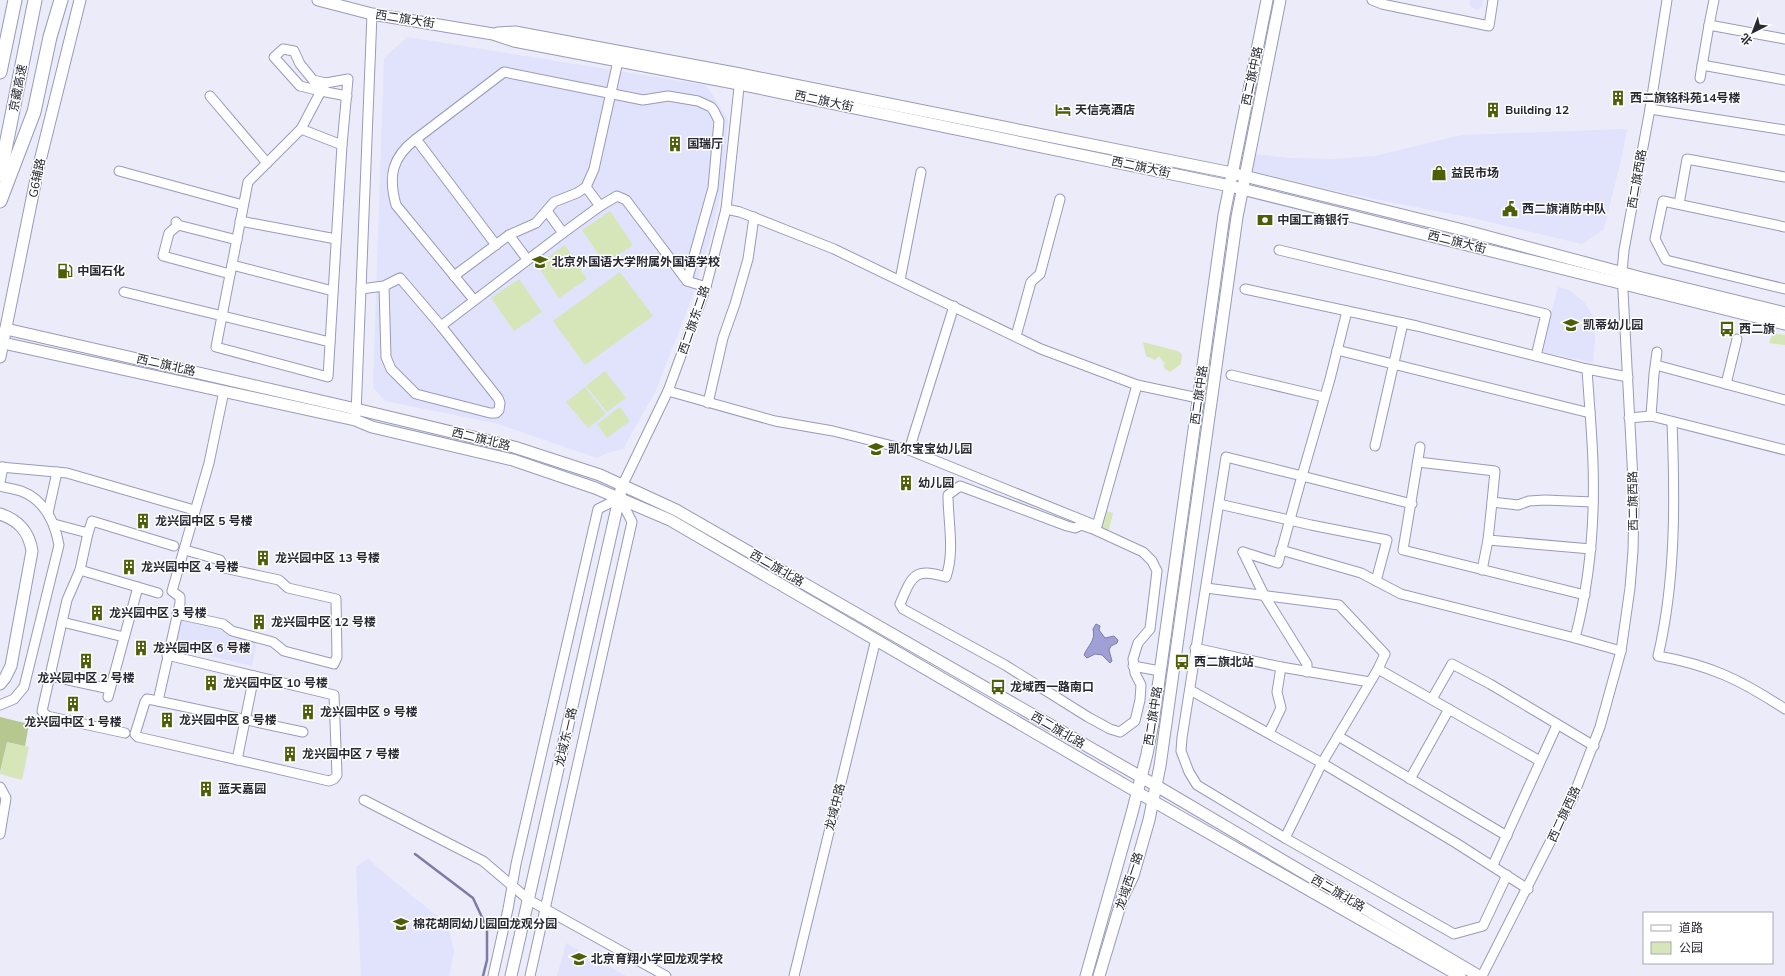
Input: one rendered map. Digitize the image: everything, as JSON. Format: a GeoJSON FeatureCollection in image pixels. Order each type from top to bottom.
{"type":"FeatureCollection","features":[{"type":"Feature","properties":{"kind":"highway","name":"京藏高速"},"geometry":{"type":"LineString","coordinates":[[0,72],[15,0]]}},
{"type":"Feature","properties":{"kind":"highway","name":"京藏高速"},"geometry":{"type":"LineString","coordinates":[[0,175],[35,0]]}},
{"type":"Feature","properties":{"kind":"highway"},"geometry":{"type":"LineString","coordinates":[[0,201],[34,112],[50,37],[61,0]]}},
{"type":"Feature","properties":{"kind":"main road","name":"G6辅路"},"geometry":{"type":"LineString","coordinates":[[0,356],[38,169],[80,0]]}},
{"type":"Feature","properties":{"kind":"main road","name":"西二旗大街"},"geometry":{"type":"LineString","coordinates":[[318,0],[372,14],[493,34],[514,41],[618,61],[740,79],[1232,173],[1463,230],[1622,278],[1785,324]]}},
{"type":"Feature","properties":{"kind":"main road","name":"西二旗中路"},"geometry":{"type":"LineString","coordinates":[[1137,792],[1153,723],[1198,398],[1232,173],[1267,0]]}},
{"type":"Feature","properties":{"kind":"main road","name":"西二旗中路"},"geometry":{"type":"LineString","coordinates":[[1155,785],[1160,766],[1242,189],[1280,0]]}},
{"type":"Feature","properties":{"kind":"main road","name":"西二旗大街"},"geometry":{"type":"LineString","coordinates":[[493,34],[515,32],[740,79],[1230,186],[1622,278],[1785,313]]}},
{"type":"Feature","properties":{"kind":"main road","name":"西二旗北路"},"geometry":{"type":"LineString","coordinates":[[6,329],[356,414],[514,447],[566,462],[623,484],[683,514],[1155,785],[1481,976]]}},
{"type":"Feature","properties":{"kind":"main road","name":"西二旗北路"},"geometry":{"type":"LineString","coordinates":[[3,343],[224,391],[356,414],[372,427],[512,460],[620,498],[670,520],[1137,792],[1460,976]]}},
{"type":"Feature","properties":{"kind":"main road","name":"龙域东一路"},"geometry":{"type":"LineString","coordinates":[[511,976],[623,484]]}},
{"type":"Feature","properties":{"kind":"main road"},"geometry":{"type":"LineString","coordinates":[[0,514],[14,520],[24,529],[30,540],[32,550],[11,666],[0,684]]}},
{"type":"Feature","properties":{"kind":"main road"},"geometry":{"type":"LineString","coordinates":[[0,520],[10,525],[19,534],[24,544],[26,555],[5,660],[0,672]]}},
{"type":"Feature","properties":{"kind":"main road","name":"龙域西一路"},"geometry":{"type":"LineString","coordinates":[[1099,976],[1122,900],[1132,876],[1153,800],[1155,785]]}},
{"type":"Feature","properties":{"kind":"main road","name":"龙域西一路"},"geometry":{"type":"LineString","coordinates":[[1086,976],[1137,792]]}},
{"type":"Feature","properties":{"kind":"street"},"geometry":{"type":"LineString","coordinates":[[1372,0],[1390,6],[1489,26],[1494,0]]}},
{"type":"Feature","properties":{"kind":"street","name":"西二旗西路"},"geometry":{"type":"LineString","coordinates":[[1481,976],[1528,889],[1573,797],[1594,746],[1607,708],[1621,651],[1630,588],[1633,551],[1634,500],[1622,278],[1624,250],[1650,109],[1667,0]]}},
{"type":"Feature","properties":{"kind":"street"},"geometry":{"type":"LineString","coordinates":[[1700,78],[1714,0]]}},
{"type":"Feature","properties":{"kind":"street"},"geometry":{"type":"LineString","coordinates":[[356,414],[372,14]]}},
{"type":"Feature","properties":{"kind":"street"},"geometry":{"type":"LineString","coordinates":[[1710,25],[1785,39]]}},
{"type":"Feature","properties":{"kind":"street"},"geometry":{"type":"LineString","coordinates":[[326,82],[321,91],[301,129],[248,182],[216,347],[328,377],[342,145],[347,96],[348,79],[326,82],[313,80],[300,64],[294,51],[283,49],[274,58],[300,86],[321,91],[347,96]]}},
{"type":"Feature","properties":{"kind":"street"},"geometry":{"type":"LineString","coordinates":[[454,276],[510,235],[533,225],[556,201],[578,193],[586,187],[594,169],[618,61]]}},
{"type":"Feature","properties":{"kind":"street"},"geometry":{"type":"LineString","coordinates":[[1702,65],[1785,80]]}},
{"type":"Feature","properties":{"kind":"street"},"geometry":{"type":"LineString","coordinates":[[474,300],[396,205],[393,194],[392,170],[404,148],[504,72],[643,100],[668,96],[698,102],[711,107],[718,116],[719,121],[714,188],[687,281]]}},
{"type":"Feature","properties":{"kind":"street","name":"西二旗东二路"},"geometry":{"type":"LineString","coordinates":[[623,484],[668,391],[706,287],[726,209],[740,79]]}},
{"type":"Feature","properties":{"kind":"street"},"geometry":{"type":"LineString","coordinates":[[210,96],[267,163]]}},
{"type":"Feature","properties":{"kind":"street"},"geometry":{"type":"LineString","coordinates":[[1650,109],[1785,130]]}},
{"type":"Feature","properties":{"kind":"street"},"geometry":{"type":"LineString","coordinates":[[301,129],[342,145]]}},
{"type":"Feature","properties":{"kind":"street"},"geometry":{"type":"LineString","coordinates":[[416,139],[496,245]]}},
{"type":"Feature","properties":{"kind":"street"},"geometry":{"type":"LineString","coordinates":[[1679,204],[1687,159],[1785,177]]}},
{"type":"Feature","properties":{"kind":"street"},"geometry":{"type":"LineString","coordinates":[[118,171],[243,205]]}},
{"type":"Feature","properties":{"kind":"street"},"geometry":{"type":"LineString","coordinates":[[900,280],[921,172]]}},
{"type":"Feature","properties":{"kind":"street"},"geometry":{"type":"LineString","coordinates":[[586,187],[600,206]]}},
{"type":"Feature","properties":{"kind":"street"},"geometry":{"type":"LineString","coordinates":[[441,326],[527,259],[614,197],[624,198],[687,281],[706,287]]}},
{"type":"Feature","properties":{"kind":"street"},"geometry":{"type":"LineString","coordinates":[[1016,336],[1031,282],[1040,274],[1060,199]]}},
{"type":"Feature","properties":{"kind":"street"},"geometry":{"type":"LineString","coordinates":[[1785,227],[1663,201],[1655,239],[1666,260],[1785,289]]}},
{"type":"Feature","properties":{"kind":"street"},"geometry":{"type":"LineString","coordinates":[[726,209],[754,218],[834,249],[1041,349],[1137,385],[1198,398]]}},
{"type":"Feature","properties":{"kind":"street"},"geometry":{"type":"LineString","coordinates":[[547,211],[563,233]]}},
{"type":"Feature","properties":{"kind":"street"},"geometry":{"type":"LineString","coordinates":[[708,403],[723,338],[748,259],[754,218]]}},
{"type":"Feature","properties":{"kind":"street"},"geometry":{"type":"LineString","coordinates":[[240,221],[336,240]]}},
{"type":"Feature","properties":{"kind":"street"},"geometry":{"type":"LineString","coordinates":[[237,240],[177,224],[169,233],[163,256],[333,291]]}},
{"type":"Feature","properties":{"kind":"street"},"geometry":{"type":"LineString","coordinates":[[510,235],[527,259]]}},
{"type":"Feature","properties":{"kind":"street"},"geometry":{"type":"LineString","coordinates":[[1279,250],[1546,314],[1536,356]]}},
{"type":"Feature","properties":{"kind":"street"},"geometry":{"type":"LineString","coordinates":[[361,288],[384,286],[400,278],[441,326],[498,398],[500,403],[499,410],[496,413],[490,413],[416,394],[391,369],[386,357],[384,286]]}},
{"type":"Feature","properties":{"kind":"street"},"geometry":{"type":"LineString","coordinates":[[1246,289],[1402,323],[1587,369],[1628,377]]}},
{"type":"Feature","properties":{"kind":"street"},"geometry":{"type":"LineString","coordinates":[[124,292],[330,342]]}},
{"type":"Feature","properties":{"kind":"street"},"geometry":{"type":"LineString","coordinates":[[909,450],[954,306]]}},
{"type":"Feature","properties":{"kind":"street"},"geometry":{"type":"LineString","coordinates":[[1307,672],[1307,664],[1264,595],[1243,552],[1278,563],[1347,311]]}},
{"type":"Feature","properties":{"kind":"street"},"geometry":{"type":"LineString","coordinates":[[1375,446],[1402,323]]}},
{"type":"Feature","properties":{"kind":"street"},"geometry":{"type":"LineString","coordinates":[[1726,384],[1737,339]]}},
{"type":"Feature","properties":{"kind":"street"},"geometry":{"type":"LineString","coordinates":[[1337,350],[1590,413]]}},
{"type":"Feature","properties":{"kind":"street"},"geometry":{"type":"LineString","coordinates":[[1651,416],[1657,352]]}},
{"type":"Feature","properties":{"kind":"street"},"geometry":{"type":"LineString","coordinates":[[1656,365],[1785,400]]}},
{"type":"Feature","properties":{"kind":"street"},"geometry":{"type":"LineString","coordinates":[[1575,638],[1585,595],[1593,502],[1593,463],[1587,369]]}},
{"type":"Feature","properties":{"kind":"street"},"geometry":{"type":"LineString","coordinates":[[1231,375],[1324,397]]}},
{"type":"Feature","properties":{"kind":"street"},"geometry":{"type":"LineString","coordinates":[[668,391],[774,421],[839,432],[909,450],[1097,526],[1137,385]]}},
{"type":"Feature","properties":{"kind":"street"},"geometry":{"type":"LineString","coordinates":[[158,700],[180,603],[180,596],[172,591],[185,550],[194,510],[209,463],[224,391]]}},
{"type":"Feature","properties":{"kind":"street"},"geometry":{"type":"LineString","coordinates":[[1629,418],[1651,416],[1785,450]]}},
{"type":"Feature","properties":{"kind":"street"},"geometry":{"type":"LineString","coordinates":[[1672,422],[1674,483],[1673,534],[1665,618],[1658,656],[1696,664],[1730,676],[1785,709]]}},
{"type":"Feature","properties":{"kind":"street"},"geometry":{"type":"LineString","coordinates":[[1420,447],[1412,504],[1403,550],[1585,595]]}},
{"type":"Feature","properties":{"kind":"street"},"geometry":{"type":"LineString","coordinates":[[1412,504],[1226,457],[1206,588],[1195,648],[1181,751],[1189,772],[1197,785],[1285,838],[1454,934],[1483,926],[1507,875]]}},
{"type":"Feature","properties":{"kind":"street"},"geometry":{"type":"LineString","coordinates":[[1418,462],[1495,471],[1488,540],[1482,570]]}},
{"type":"Feature","properties":{"kind":"street"},"geometry":{"type":"LineString","coordinates":[[0,482],[1,467],[67,473],[194,510]]}},
{"type":"Feature","properties":{"kind":"street"},"geometry":{"type":"LineString","coordinates":[[48,513],[57,472]]}},
{"type":"Feature","properties":{"kind":"street"},"geometry":{"type":"LineString","coordinates":[[0,486],[22,491],[41,505],[48,513],[54,524],[59,545],[24,687],[14,699],[0,705]]}},
{"type":"Feature","properties":{"kind":"street"},"geometry":{"type":"LineString","coordinates":[[960,486],[965,487],[1067,526],[1075,528],[1081,525],[1093,529],[1143,552],[1157,570],[1150,629],[1138,643],[1134,651],[1133,666],[1141,685],[1140,700],[1135,720],[1120,732],[1110,729],[1065,704],[1004,665],[903,609],[900,604],[908,584],[916,574],[922,572],[946,577],[949,569],[950,553],[948,495],[960,486]]}},
{"type":"Feature","properties":{"kind":"street"},"geometry":{"type":"LineString","coordinates":[[493,976],[516,864],[598,509],[620,498],[632,522],[530,976]]}},
{"type":"Feature","properties":{"kind":"street"},"geometry":{"type":"LineString","coordinates":[[1492,502],[1518,505],[1529,501],[1545,500],[1593,502]]}},
{"type":"Feature","properties":{"kind":"street"},"geometry":{"type":"LineString","coordinates":[[1219,504],[1387,540],[1376,581]]}},
{"type":"Feature","properties":{"kind":"street"},"geometry":{"type":"LineString","coordinates":[[125,733],[46,716],[42,711],[67,600],[80,570],[92,521],[174,546]]}},
{"type":"Feature","properties":{"kind":"street"},"geometry":{"type":"LineString","coordinates":[[54,524],[88,533]]}},
{"type":"Feature","properties":{"kind":"street"},"geometry":{"type":"LineString","coordinates":[[1488,540],[1590,549]]}},
{"type":"Feature","properties":{"kind":"street"},"geometry":{"type":"LineString","coordinates":[[177,614],[223,624],[232,631],[273,642],[284,651],[334,664],[337,657],[336,599],[288,588],[279,580],[224,568],[220,560],[185,550]]}},
{"type":"Feature","properties":{"kind":"street"},"geometry":{"type":"LineString","coordinates":[[1281,550],[1361,573],[1400,594],[1621,651]]}},
{"type":"Feature","properties":{"kind":"street"},"geometry":{"type":"LineString","coordinates":[[80,570],[158,593]]}},
{"type":"Feature","properties":{"kind":"street"},"geometry":{"type":"LineString","coordinates":[[50,676],[109,693],[138,588]]}},
{"type":"Feature","properties":{"kind":"street"},"geometry":{"type":"LineString","coordinates":[[1206,588],[1339,605],[1385,654],[1378,669],[1322,763],[1285,838]]}},
{"type":"Feature","properties":{"kind":"street"},"geometry":{"type":"LineString","coordinates":[[62,622],[124,637]]}},
{"type":"Feature","properties":{"kind":"street","name":"龙域中路"},"geometry":{"type":"LineString","coordinates":[[794,976],[876,639]]}},
{"type":"Feature","properties":{"kind":"street"},"geometry":{"type":"LineString","coordinates":[[1195,648],[1281,667],[1370,682]]}},
{"type":"Feature","properties":{"kind":"street"},"geometry":{"type":"LineString","coordinates":[[167,655],[334,695],[337,775],[334,779],[329,781],[138,737],[135,734],[147,699],[158,700],[303,732]]}},
{"type":"Feature","properties":{"kind":"street"},"geometry":{"type":"LineString","coordinates":[[1432,699],[1452,664],[1490,684],[1594,746]]}},
{"type":"Feature","properties":{"kind":"street"},"geometry":{"type":"LineString","coordinates":[[1133,666],[1160,671]]}},
{"type":"Feature","properties":{"kind":"street"},"geometry":{"type":"LineString","coordinates":[[1269,733],[1281,708],[1277,692],[1281,667]]}},
{"type":"Feature","properties":{"kind":"street"},"geometry":{"type":"LineString","coordinates":[[1378,669],[1540,761]]}},
{"type":"Feature","properties":{"kind":"street"},"geometry":{"type":"LineString","coordinates":[[237,760],[254,676]]}},
{"type":"Feature","properties":{"kind":"street"},"geometry":{"type":"LineString","coordinates":[[1190,690],[1322,763],[1493,866],[1528,889]]}},
{"type":"Feature","properties":{"kind":"street"},"geometry":{"type":"LineString","coordinates":[[1410,779],[1449,709]]}},
{"type":"Feature","properties":{"kind":"street"},"geometry":{"type":"LineString","coordinates":[[1493,866],[1557,725]]}},
{"type":"Feature","properties":{"kind":"street"},"geometry":{"type":"LineString","coordinates":[[1338,736],[1506,836]]}},
{"type":"Feature","properties":{"kind":"street"},"geometry":{"type":"LineString","coordinates":[[0,787],[6,798],[0,834]]}},
{"type":"Feature","properties":{"kind":"street"},"geometry":{"type":"LineString","coordinates":[[364,800],[483,861],[529,900],[666,976]]}},
{"type":"Feature","properties":{"kind":"shaded area"},"geometry":{"type":"Polygon","coordinates":[[[1470,0],[1483,0],[1482,6],[1478,10],[1472,8],[1470,6],[1470,0]]]}},
{"type":"Feature","properties":{"kind":"shaded area","name":"北京外国语大学附属外国语学校"},"geometry":{"type":"Polygon","coordinates":[[[407,37],[706,85],[728,119],[723,183],[709,242],[692,298],[656,390],[623,449],[607,453],[597,458],[495,423],[385,401],[373,387],[384,58],[407,37]]]}},
{"type":"Feature","properties":{"kind":"shaded area","name":"益民市场"},"geometry":{"type":"Polygon","coordinates":[[[1627,129],[1604,229],[1582,244],[1473,218],[1349,194],[1252,171],[1251,162],[1254,154],[1289,158],[1334,159],[1375,156],[1461,135],[1627,129]]]}},
{"type":"Feature","properties":{"kind":"shaded area","name":"凯蒂幼儿园"},"geometry":{"type":"Polygon","coordinates":[[[1558,287],[1569,290],[1584,302],[1594,318],[1595,341],[1593,363],[1541,351],[1558,287]]]}},
{"type":"Feature","properties":{"kind":"shaded area"},"geometry":{"type":"Polygon","coordinates":[[[180,620],[201,623],[241,638],[257,642],[252,666],[173,647],[180,620]]]}},
{"type":"Feature","properties":{"kind":"shaded area","name":"棉花胡同幼儿园回龙观分园"},"geometry":{"type":"Polygon","coordinates":[[[368,858],[379,869],[437,916],[449,931],[454,951],[449,976],[361,976],[356,867],[368,858]]]}},
{"type":"Feature","properties":{"kind":"shaded area","name":"北京育翔小学回龙观学校"},"geometry":{"type":"Polygon","coordinates":[[[566,943],[626,976],[557,976],[566,943]]]}},
{"type":"Feature","properties":{"kind":"green space"},"geometry":{"type":"Polygon","coordinates":[[[610,211],[633,245],[605,264],[582,230],[610,211]]]}},
{"type":"Feature","properties":{"kind":"green space"},"geometry":{"type":"Polygon","coordinates":[[[565,245],[587,279],[559,298],[537,265],[565,245]]]}},
{"type":"Feature","properties":{"kind":"green space"},"geometry":{"type":"Polygon","coordinates":[[[620,272],[653,316],[585,365],[553,321],[620,272]]]}},
{"type":"Feature","properties":{"kind":"green space"},"geometry":{"type":"Polygon","coordinates":[[[519,279],[542,312],[514,331],[491,298],[519,279]]]}},
{"type":"Feature","properties":{"kind":"green space"},"geometry":{"type":"Polygon","coordinates":[[[1773,333],[1785,335],[1785,345],[1769,343],[1773,333]]]}},
{"type":"Feature","properties":{"kind":"green space"},"geometry":{"type":"Polygon","coordinates":[[[1143,342],[1178,351],[1182,354],[1181,364],[1170,372],[1165,369],[1163,365],[1165,364],[1159,356],[1155,360],[1146,356],[1143,342]]]}},
{"type":"Feature","properties":{"kind":"green space"},"geometry":{"type":"Polygon","coordinates":[[[605,371],[626,398],[607,412],[586,386],[605,371]]]}},
{"type":"Feature","properties":{"kind":"green space"},"geometry":{"type":"Polygon","coordinates":[[[585,387],[606,414],[588,428],[566,402],[585,387]]]}},
{"type":"Feature","properties":{"kind":"green space"},"geometry":{"type":"Polygon","coordinates":[[[620,407],[630,421],[607,438],[597,424],[620,407]]]}},
{"type":"Feature","properties":{"kind":"green space"},"geometry":{"type":"Polygon","coordinates":[[[1107,511],[1113,513],[1108,534],[1100,530],[1107,511]]]}},
{"type":"Feature","properties":{"kind":"green space"},"geometry":{"type":"Polygon","coordinates":[[[0,717],[29,724],[25,746],[7,742],[0,772],[0,717]]]}},
{"type":"Feature","properties":{"kind":"green space"},"geometry":{"type":"Polygon","coordinates":[[[7,742],[29,747],[22,780],[0,774],[7,742]]]}},
{"type":"Feature","properties":{"kind":"water"},"geometry":{"type":"Polygon","coordinates":[[[1096,624],[1100,626],[1099,630],[1105,638],[1114,636],[1118,640],[1117,643],[1111,646],[1109,650],[1112,661],[1110,663],[1102,655],[1095,654],[1087,658],[1084,655],[1093,640],[1093,629],[1096,624]]]}},
{"type":"Feature","properties":{"kind":"waterway"},"geometry":{"type":"LineString","coordinates":[[415,854],[473,898],[487,928],[487,960],[483,976]]}},
{"type":"Feature","properties":{"kind":"place","name":"西二旗铭科苑14号楼"},"geometry":{"type":"Point","coordinates":[1618,98]}},
{"type":"Feature","properties":{"kind":"place","name":"天信亮酒店"},"geometry":{"type":"Point","coordinates":[1063,110]}},
{"type":"Feature","properties":{"kind":"place","name":"Building 12"},"geometry":{"type":"Point","coordinates":[1493,110]}},
{"type":"Feature","properties":{"kind":"place","name":"国瑞厅"},"geometry":{"type":"Point","coordinates":[675,144]}},
{"type":"Feature","properties":{"kind":"place","name":"益民市场"},"geometry":{"type":"Point","coordinates":[1439,173]}},
{"type":"Feature","properties":{"kind":"place","name":"西二旗消防中队"},"geometry":{"type":"Point","coordinates":[1510,209]}},
{"type":"Feature","properties":{"kind":"place","name":"中国工商银行"},"geometry":{"type":"Point","coordinates":[1265,220]}},
{"type":"Feature","properties":{"kind":"place","name":"北京外国语大学附属外国语学校"},"geometry":{"type":"Point","coordinates":[540,262]}},
{"type":"Feature","properties":{"kind":"place","name":"中国石化"},"geometry":{"type":"Point","coordinates":[65,271]}},
{"type":"Feature","properties":{"kind":"place","name":"凯蒂幼儿园"},"geometry":{"type":"Point","coordinates":[1571,325]}},
{"type":"Feature","properties":{"kind":"place","name":"西二旗"},"geometry":{"type":"Point","coordinates":[1727,329]}},
{"type":"Feature","properties":{"kind":"place","name":"凯尔宝宝幼儿园"},"geometry":{"type":"Point","coordinates":[876,449]}},
{"type":"Feature","properties":{"kind":"place","name":"幼儿园"},"geometry":{"type":"Point","coordinates":[906,483]}},
{"type":"Feature","properties":{"kind":"place","name":"龙兴园中区 5 号楼"},"geometry":{"type":"Point","coordinates":[143,521]}},
{"type":"Feature","properties":{"kind":"place","name":"龙兴园中区 13 号楼"},"geometry":{"type":"Point","coordinates":[263,558]}},
{"type":"Feature","properties":{"kind":"place","name":"龙兴园中区 4 号楼"},"geometry":{"type":"Point","coordinates":[129,567]}},
{"type":"Feature","properties":{"kind":"place","name":"龙兴园中区 3 号楼"},"geometry":{"type":"Point","coordinates":[97,613]}},
{"type":"Feature","properties":{"kind":"place","name":"龙兴园中区 12 号楼"},"geometry":{"type":"Point","coordinates":[259,622]}},
{"type":"Feature","properties":{"kind":"place","name":"龙兴园中区 6 号楼"},"geometry":{"type":"Point","coordinates":[141,648]}},
{"type":"Feature","properties":{"kind":"place","name":"龙兴园中区 2 号楼"},"geometry":{"type":"Point","coordinates":[86,661]}},
{"type":"Feature","properties":{"kind":"place","name":"西二旗北站"},"geometry":{"type":"Point","coordinates":[1182,662]}},
{"type":"Feature","properties":{"kind":"place","name":"龙兴园中区 10 号楼"},"geometry":{"type":"Point","coordinates":[211,683]}},
{"type":"Feature","properties":{"kind":"place","name":"龙域西一路南口"},"geometry":{"type":"Point","coordinates":[998,687]}},
{"type":"Feature","properties":{"kind":"place","name":"龙兴园中区 1 号楼"},"geometry":{"type":"Point","coordinates":[73,704]}},
{"type":"Feature","properties":{"kind":"place","name":"龙兴园中区 9 号楼"},"geometry":{"type":"Point","coordinates":[308,712]}},
{"type":"Feature","properties":{"kind":"place","name":"龙兴园中区 8 号楼"},"geometry":{"type":"Point","coordinates":[167,720]}},
{"type":"Feature","properties":{"kind":"place","name":"龙兴园中区 7 号楼"},"geometry":{"type":"Point","coordinates":[290,754]}},
{"type":"Feature","properties":{"kind":"place","name":"蓝天嘉园"},"geometry":{"type":"Point","coordinates":[206,789]}},
{"type":"Feature","properties":{"kind":"place","name":"棉花胡同幼儿园回龙观分园"},"geometry":{"type":"Point","coordinates":[401,924]}},
{"type":"Feature","properties":{"kind":"place","name":"北京育翔小学回龙观学校"},"geometry":{"type":"Point","coordinates":[579,959]}}]}
